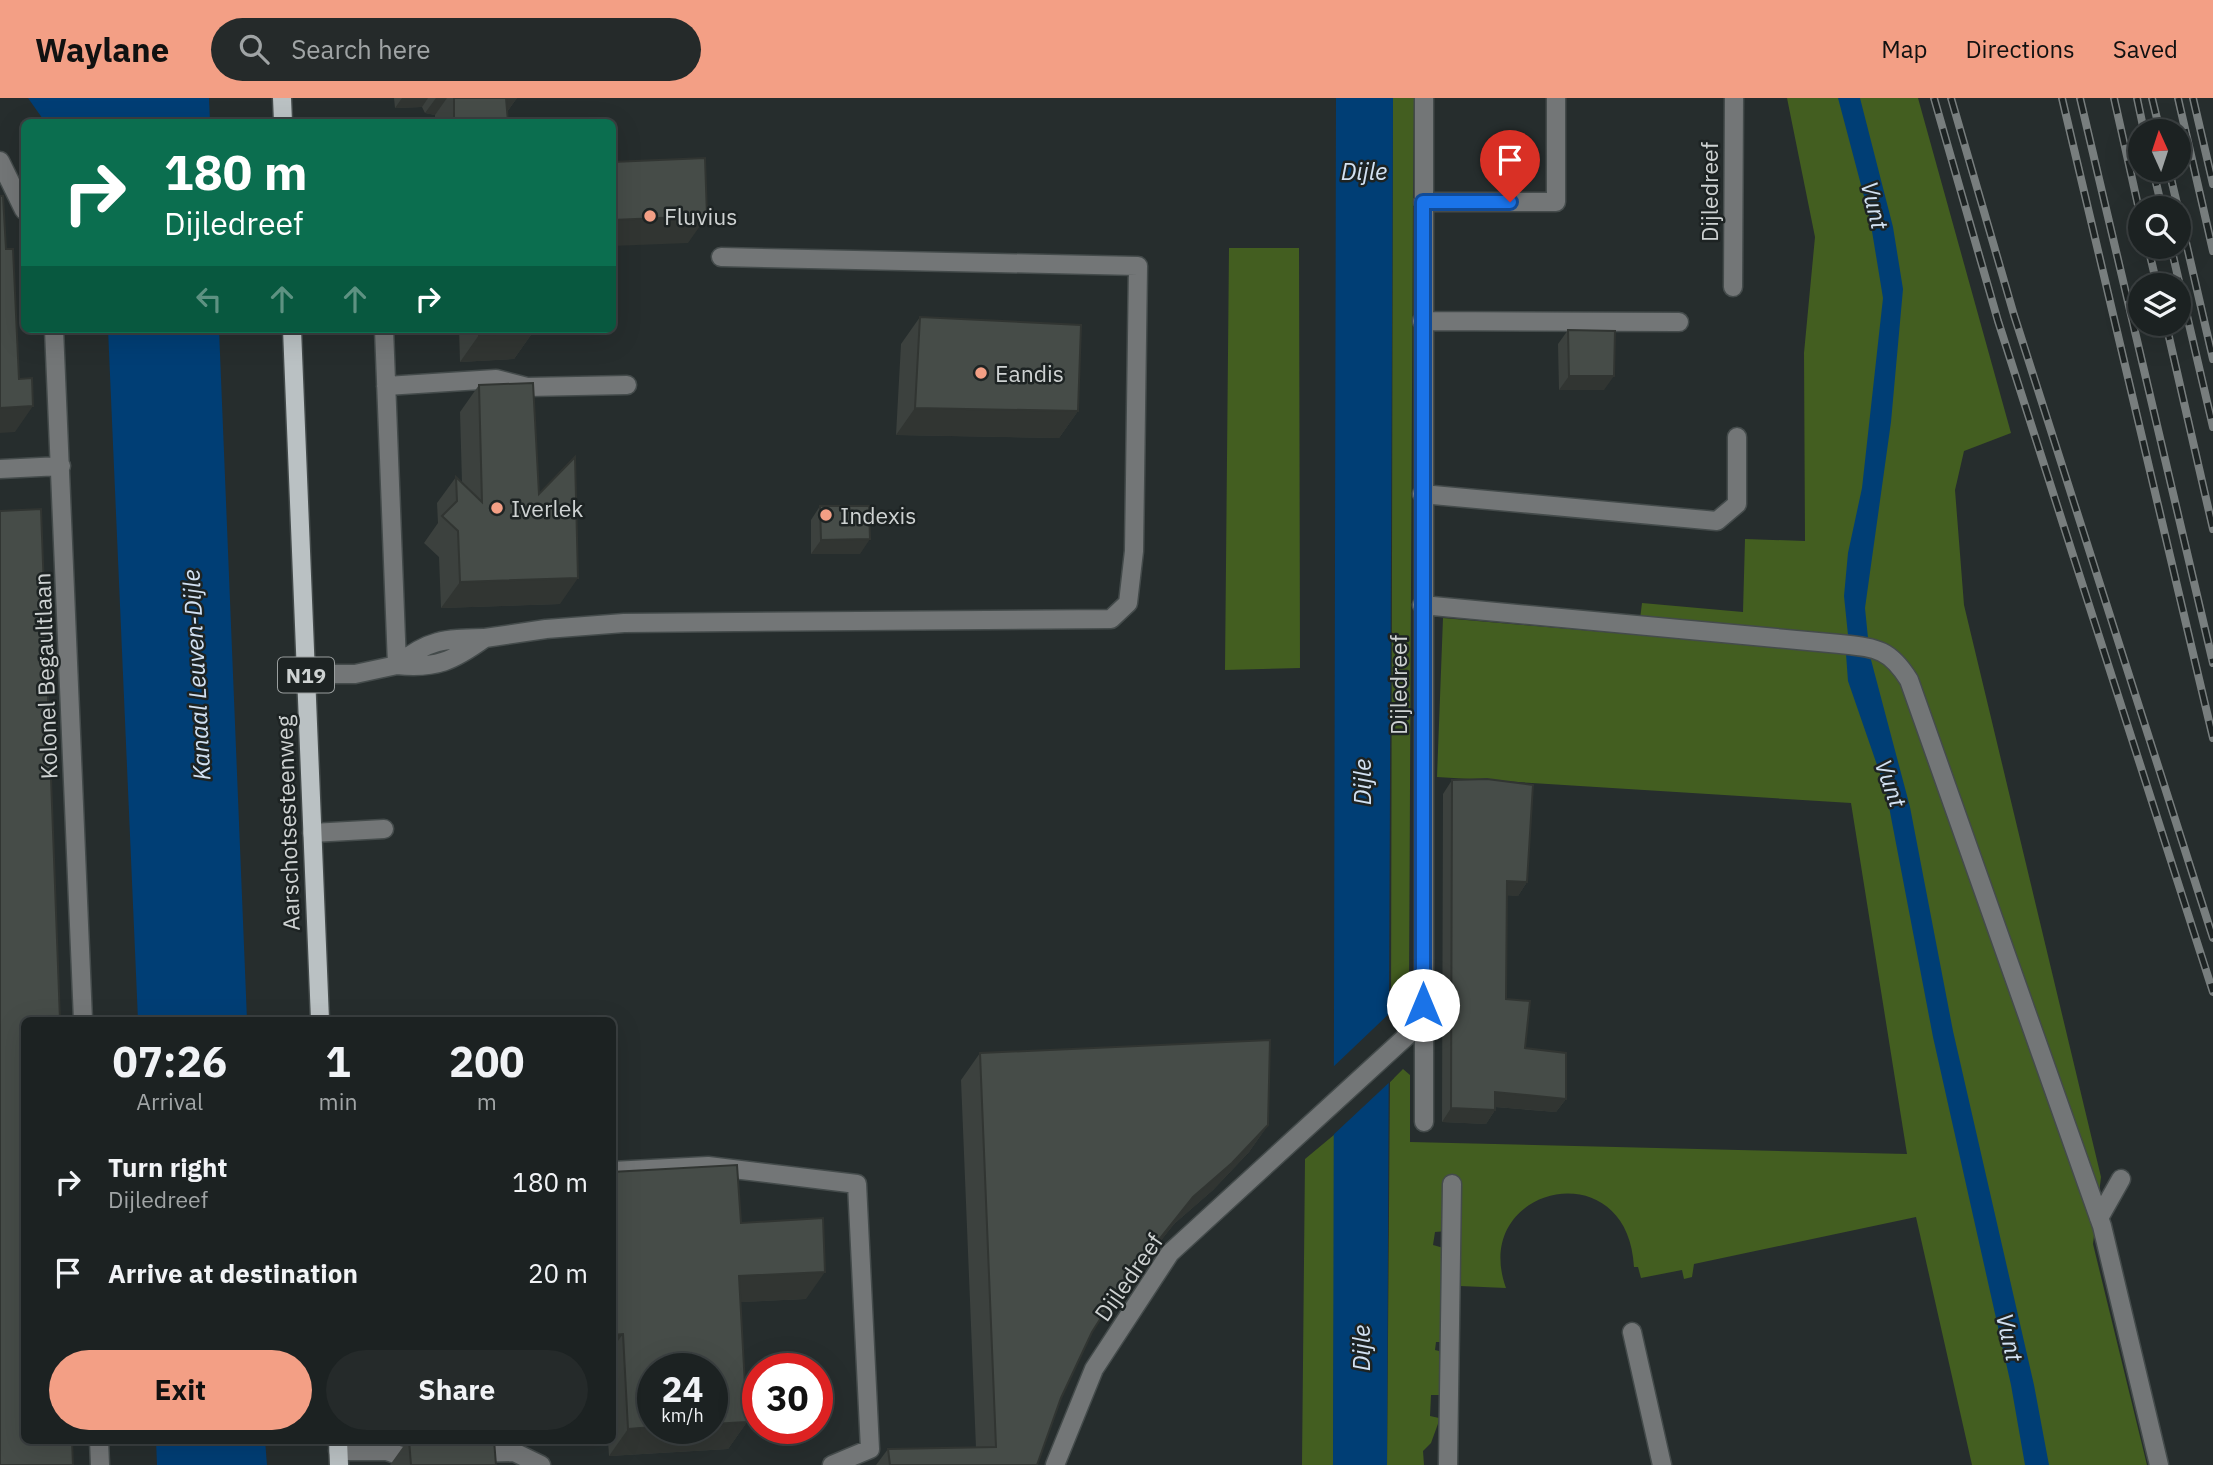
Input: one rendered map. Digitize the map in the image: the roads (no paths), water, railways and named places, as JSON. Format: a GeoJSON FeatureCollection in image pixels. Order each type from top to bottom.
{"type":"FeatureCollection","features":[{"type":"Feature","properties":{"kind":"main road"},"geometry":{"type":"LineString","coordinates":[[282,98],[283,119]]}},
{"type":"Feature","properties":{"kind":"main road","name":"Aarschotsesteenweg"},"geometry":{"type":"LineString","coordinates":[[292,333],[320,1017]]}},
{"type":"Feature","properties":{"kind":"street","name":"Dijledreef"},"geometry":{"type":"LineString","coordinates":[[1424,98],[1424,1122]]}},
{"type":"Feature","properties":{"kind":"street"},"geometry":{"type":"LineString","coordinates":[[1423,202],[1556,202],[1556,98]]}},
{"type":"Feature","properties":{"kind":"street","name":"Dijledreef"},"geometry":{"type":"LineString","coordinates":[[1733,287],[1734,98]]}},
{"type":"Feature","properties":{"kind":"street"},"geometry":{"type":"LineString","coordinates":[[1,165],[21,204]]}},
{"type":"Feature","properties":{"kind":"street"},"geometry":{"type":"LineString","coordinates":[[306,674],[355,674],[397,665],[423,668],[455,659],[485,638],[546,629],[624,623],[1111,619],[1128,603],[1134,551],[1138,266],[721,257]]}},
{"type":"Feature","properties":{"kind":"street"},"geometry":{"type":"LineString","coordinates":[[1422,321],[1679,322]]}},
{"type":"Feature","properties":{"kind":"street","name":"Kolonel Begaultlaan"},"geometry":{"type":"LineString","coordinates":[[54,333],[83,1017]]}},
{"type":"Feature","properties":{"kind":"street"},"geometry":{"type":"LineString","coordinates":[[384,333],[397,665]]}},
{"type":"Feature","properties":{"kind":"street"},"geometry":{"type":"LineString","coordinates":[[386,386],[496,379],[527,387],[627,385]]}},
{"type":"Feature","properties":{"kind":"street"},"geometry":{"type":"LineString","coordinates":[[1422,494],[1717,521],[1737,504],[1737,437]]}},
{"type":"Feature","properties":{"kind":"street"},"geometry":{"type":"LineString","coordinates":[[0,469],[61,466]]}},
{"type":"Feature","properties":{"kind":"street"},"geometry":{"type":"LineString","coordinates":[[1422,605],[1840,643],[1878,648],[1897,660],[1909,680],[2099,1218],[2159,1465]]}},
{"type":"Feature","properties":{"kind":"street"},"geometry":{"type":"LineString","coordinates":[[312,833],[384,829]]}},
{"type":"Feature","properties":{"kind":"street","name":"Dijledreef"},"geometry":{"type":"LineString","coordinates":[[1055,1465],[1094,1369],[1170,1253],[1422,1022]]}},
{"type":"Feature","properties":{"kind":"street"},"geometry":{"type":"LineString","coordinates":[[616,1171],[708,1166],[857,1184],[870,1449],[832,1465]]}},
{"type":"Feature","properties":{"kind":"street"},"geometry":{"type":"LineString","coordinates":[[2099,1218],[2121,1180]]}},
{"type":"Feature","properties":{"kind":"street"},"geometry":{"type":"LineString","coordinates":[[1448,1465],[1452,1184]]}},
{"type":"Feature","properties":{"kind":"street"},"geometry":{"type":"LineString","coordinates":[[1632,1332],[1662,1465]]}},
{"type":"Feature","properties":{"kind":"street"},"geometry":{"type":"LineString","coordinates":[[99,1444],[100,1465]]}},
{"type":"Feature","properties":{"kind":"street"},"geometry":{"type":"LineString","coordinates":[[338,1452],[387,1451],[401,1456],[514,1452],[541,1465]]}},
{"type":"Feature","properties":{"kind":"water"},"geometry":{"type":"Polygon","coordinates":[[[28,98],[209,98],[210,119],[43,119],[28,98]]]}},
{"type":"Feature","properties":{"kind":"water","name":"Dijle"},"geometry":{"type":"Polygon","coordinates":[[[1336,98],[1393,98],[1387,1465],[1333,1465],[1336,98]]]}},
{"type":"Feature","properties":{"kind":"water","name":"Vunt"},"geometry":{"type":"Polygon","coordinates":[[[1838,98],[1860,98],[1893,227],[1903,289],[1891,422],[1865,608],[1868,638],[1848,635],[1844,596],[1848,553],[1862,488],[1883,298],[1870,219],[1838,98]]]}},
{"type":"Feature","properties":{"kind":"water","name":"Kanaal Leuven-Dijle"},"geometry":{"type":"Polygon","coordinates":[[[108,333],[219,333],[247,1017],[138,1017],[108,333]]]}},
{"type":"Feature","properties":{"kind":"water","name":"Vunt"},"geometry":{"type":"Polygon","coordinates":[[[1846,654],[1870,656],[1910,807],[1953,1031],[2034,1385],[2049,1465],[2025,1465],[2011,1385],[1933,1037],[1886,791],[1848,681],[1846,654]]]}},
{"type":"Feature","properties":{"kind":"water"},"geometry":{"type":"Polygon","coordinates":[[[156,1444],[265,1444],[267,1465],[157,1465],[156,1444]]]}},
{"type":"Feature","properties":{"kind":"railway"},"geometry":{"type":"LineString","coordinates":[[1934,98],[1998,321],[2213,992]]}},
{"type":"Feature","properties":{"kind":"railway"},"geometry":{"type":"LineString","coordinates":[[1951,98],[2014,315],[2213,938]]}},
{"type":"Feature","properties":{"kind":"railway"},"geometry":{"type":"LineString","coordinates":[[2062,98],[2213,738]]}},
{"type":"Feature","properties":{"kind":"railway"},"geometry":{"type":"LineString","coordinates":[[2080,98],[2213,663]]}},
{"type":"Feature","properties":{"kind":"railway"},"geometry":{"type":"LineString","coordinates":[[2114,98],[2136,196]]}},
{"type":"Feature","properties":{"kind":"railway"},"geometry":{"type":"LineString","coordinates":[[2137,98],[2141,119]]}},
{"type":"Feature","properties":{"kind":"railway"},"geometry":{"type":"LineString","coordinates":[[2152,98],[2157,119]]}},
{"type":"Feature","properties":{"kind":"railway"},"geometry":{"type":"LineString","coordinates":[[2178,98],[2213,251]]}},
{"type":"Feature","properties":{"kind":"railway"},"geometry":{"type":"LineString","coordinates":[[2193,98],[2213,184]]}},
{"type":"Feature","properties":{"kind":"railway"},"geometry":{"type":"LineString","coordinates":[[2156,182],[2159,196]]}},
{"type":"Feature","properties":{"kind":"railway"},"geometry":{"type":"LineString","coordinates":[[2172,182],[2175,196]]}},
{"type":"Feature","properties":{"kind":"railway"},"geometry":{"type":"LineString","coordinates":[[2151,259],[2154,273]]}},
{"type":"Feature","properties":{"kind":"railway"},"geometry":{"type":"LineString","coordinates":[[2174,259],[2213,427]]}},
{"type":"Feature","properties":{"kind":"railway"},"geometry":{"type":"LineString","coordinates":[[2190,259],[2213,359]]}},
{"type":"Feature","properties":{"kind":"railway"},"geometry":{"type":"LineString","coordinates":[[2169,336],[2213,529]]}},
{"type":"Feature","properties":{"kind":"place","name":"Fluvius"},"geometry":{"type":"Point","coordinates":[650,216]}},
{"type":"Feature","properties":{"kind":"place","name":"Eandis"},"geometry":{"type":"Point","coordinates":[981,373]}},
{"type":"Feature","properties":{"kind":"place","name":"Iverlek"},"geometry":{"type":"Point","coordinates":[497,508]}},
{"type":"Feature","properties":{"kind":"place","name":"Indexis"},"geometry":{"type":"Point","coordinates":[826,515]}}]}
